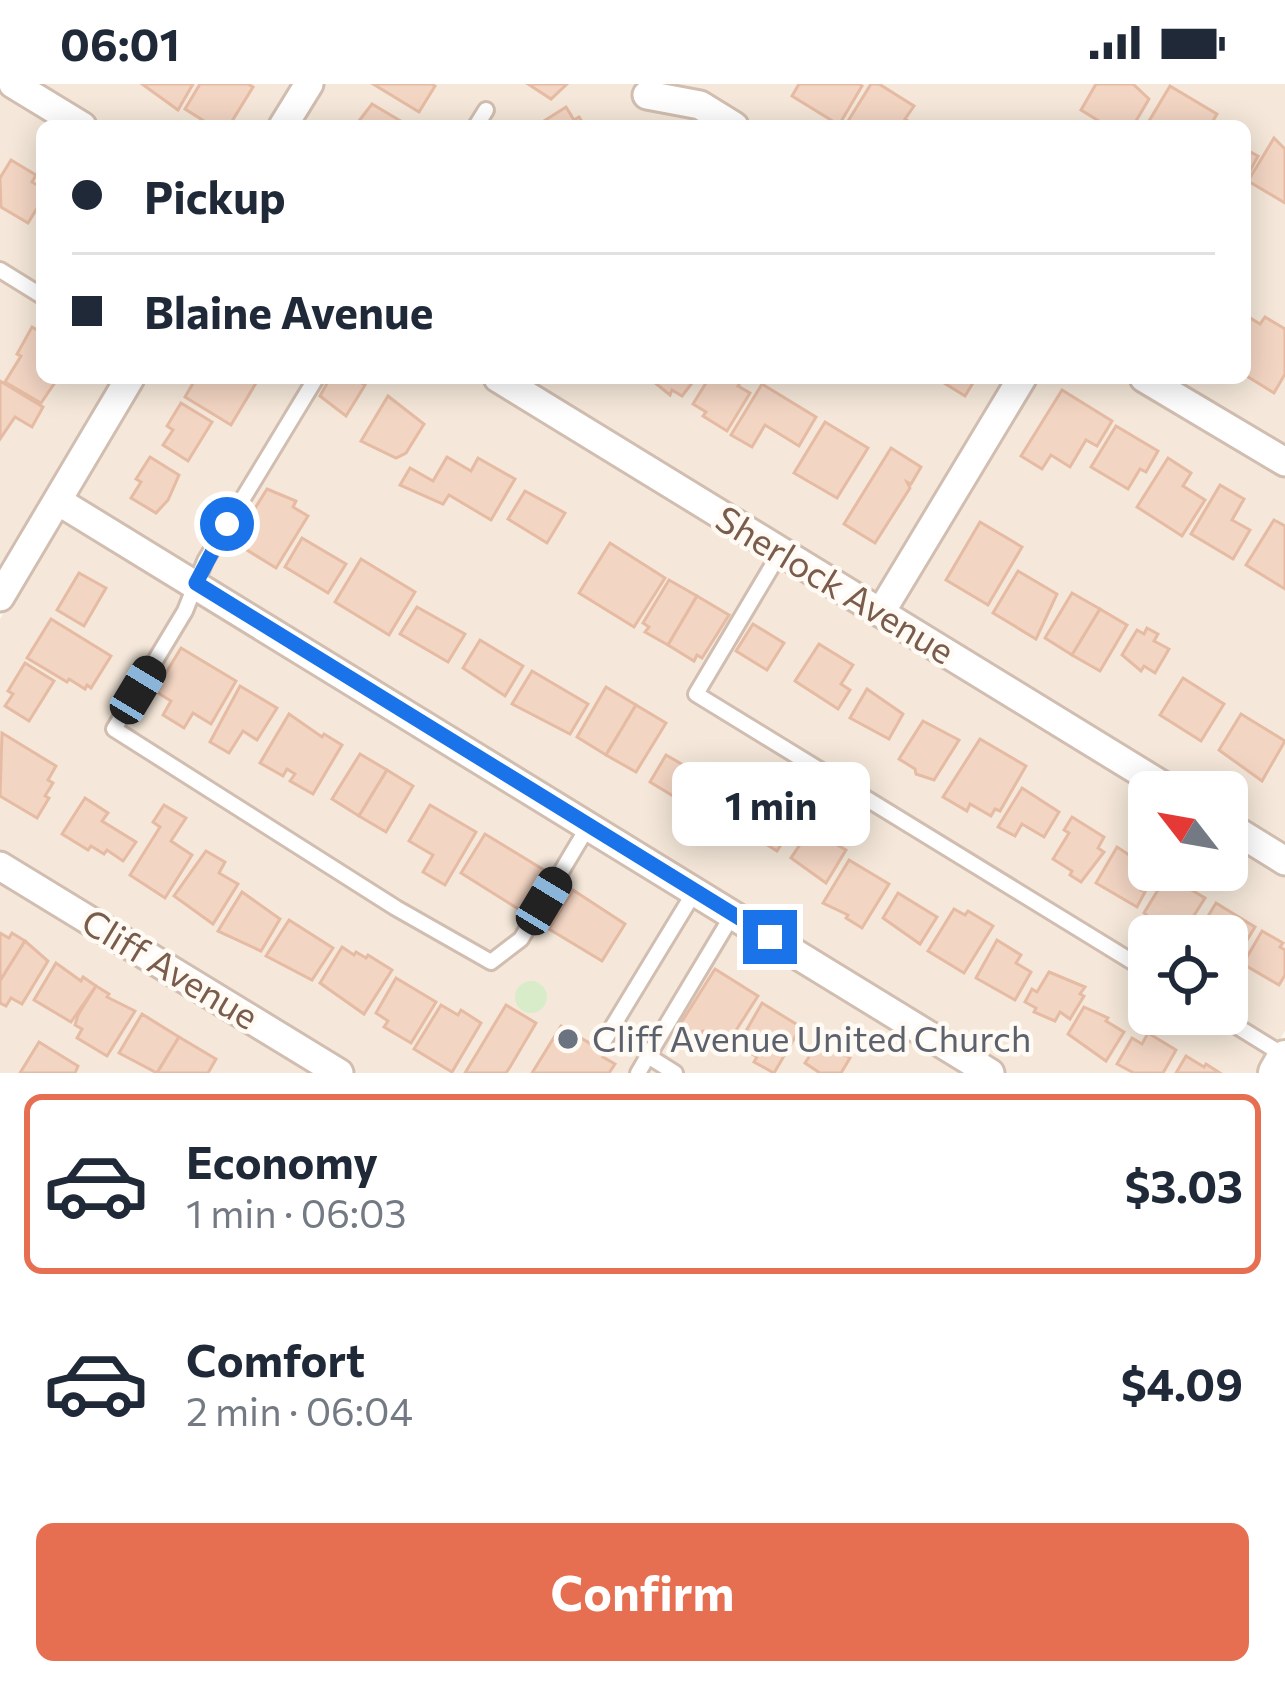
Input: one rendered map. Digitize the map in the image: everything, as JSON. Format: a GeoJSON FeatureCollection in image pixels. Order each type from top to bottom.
{"type":"FeatureCollection","features":[{"type":"Feature","properties":{"kind":"street"},"geometry":{"type":"LineString","coordinates":[[13,84],[72,120]]}},
{"type":"Feature","properties":{"kind":"street"},"geometry":{"type":"LineString","coordinates":[[287,120],[309,84]]}},
{"type":"Feature","properties":{"kind":"street"},"geometry":{"type":"LineString","coordinates":[[647,95],[700,105],[724,120]]}},
{"type":"Feature","properties":{"kind":"street"},"geometry":{"type":"LineString","coordinates":[[0,597],[126,384]]}},
{"type":"Feature","properties":{"kind":"street","name":"Sherlock Avenue"},"geometry":{"type":"LineString","coordinates":[[508,384],[1139,771]]}},
{"type":"Feature","properties":{"kind":"street"},"geometry":{"type":"LineString","coordinates":[[881,612],[1018,384]]}},
{"type":"Feature","properties":{"kind":"street"},"geometry":{"type":"LineString","coordinates":[[1154,384],[1285,462]]}},
{"type":"Feature","properties":{"kind":"street"},"geometry":{"type":"LineString","coordinates":[[58,501],[990,1073]]}},
{"type":"Feature","properties":{"kind":"street"},"geometry":{"type":"LineString","coordinates":[[1248,838],[1285,861]]}},
{"type":"Feature","properties":{"kind":"street","name":"Cliff Avenue"},"geometry":{"type":"LineString","coordinates":[[0,866],[339,1073]]}},
{"type":"Feature","properties":{"kind":"street"},"geometry":{"type":"LineString","coordinates":[[1276,1073],[1285,1057]]}},
{"type":"Feature","properties":{"kind":"lane"},"geometry":{"type":"LineString","coordinates":[[479,120],[485,110]]}},
{"type":"Feature","properties":{"kind":"lane"},"geometry":{"type":"LineString","coordinates":[[0,270],[36,292]]}},
{"type":"Feature","properties":{"kind":"lane"},"geometry":{"type":"LineString","coordinates":[[312,384],[205,561],[185,611],[114,730],[396,908],[491,962],[521,939],[589,825]]}},
{"type":"Feature","properties":{"kind":"lane"},"geometry":{"type":"LineString","coordinates":[[781,551],[696,694],[1128,959]]}},
{"type":"Feature","properties":{"kind":"lane"},"geometry":{"type":"LineString","coordinates":[[602,1044],[695,891]]}},
{"type":"Feature","properties":{"kind":"lane"},"geometry":{"type":"LineString","coordinates":[[638,1073],[733,914]]}},
{"type":"Feature","properties":{"kind":"lane"},"geometry":{"type":"LineString","coordinates":[[1248,1034],[1285,1057]]}},
{"type":"Feature","properties":{"kind":"lane"},"geometry":{"type":"LineString","coordinates":[[648,1056],[675,1073]]}},
{"type":"Feature","properties":{"kind":"shaded area"},"geometry":{"type":"Polygon","coordinates":[[[37,84],[290,84],[268,120],[95,120],[37,84]]]}},
{"type":"Feature","properties":{"kind":"shaded area"},"geometry":{"type":"Polygon","coordinates":[[[322,84],[1285,84],[1285,1031],[1260,1073],[0,1073],[0,619],[141,384],[1251,384],[1251,120],[301,120],[322,84]]]}},
{"type":"Feature","properties":{"kind":"shaded area"},"geometry":{"type":"Polygon","coordinates":[[[0,95],[41,120],[36,120],[36,384],[109,384],[0,565],[0,95]]]}},
{"type":"Feature","properties":{"kind":"green space"},"geometry":{"type":"Polygon","coordinates":[[[531,981],[542,986],[547,997],[542,1008],[531,1013],[520,1008],[515,997],[520,986],[531,981]]]}},
{"type":"Feature","properties":{"kind":"building"},"geometry":{"type":"Polygon","coordinates":[[[142,84],[193,84],[178,110],[142,84]]]}},
{"type":"Feature","properties":{"kind":"building"},"geometry":{"type":"Polygon","coordinates":[[[200,84],[253,87],[233,120],[202,120],[185,109],[200,84]]]}},
{"type":"Feature","properties":{"kind":"building"},"geometry":{"type":"Polygon","coordinates":[[[373,84],[431,84],[435,86],[419,112],[373,84]]]}},
{"type":"Feature","properties":{"kind":"building"},"geometry":{"type":"Polygon","coordinates":[[[528,84],[567,84],[551,99],[528,84]]]}},
{"type":"Feature","properties":{"kind":"building"},"geometry":{"type":"Polygon","coordinates":[[[799,84],[862,86],[842,120],[831,120],[792,96],[799,84]]]}},
{"type":"Feature","properties":{"kind":"building"},"geometry":{"type":"Polygon","coordinates":[[[871,84],[879,84],[914,106],[906,120],[849,120],[871,84]]]}},
{"type":"Feature","properties":{"kind":"building"},"geometry":{"type":"Polygon","coordinates":[[[1096,84],[1133,84],[1149,99],[1137,120],[1097,120],[1081,110],[1096,84]]]}},
{"type":"Feature","properties":{"kind":"building"},"geometry":{"type":"Polygon","coordinates":[[[1170,86],[1217,114],[1214,120],[1150,120],[1170,86]]]}},
{"type":"Feature","properties":{"kind":"building"},"geometry":{"type":"Polygon","coordinates":[[[372,104],[399,120],[360,120],[372,104]]]}},
{"type":"Feature","properties":{"kind":"building"},"geometry":{"type":"Polygon","coordinates":[[[566,107],[574,120],[545,120],[566,107]]]}},
{"type":"Feature","properties":{"kind":"building"},"geometry":{"type":"Polygon","coordinates":[[[1274,138],[1285,149],[1285,203],[1251,183],[1274,138]]]}},
{"type":"Feature","properties":{"kind":"building"},"geometry":{"type":"Polygon","coordinates":[[[11,160],[36,175],[32,182],[36,184],[36,210],[28,223],[1,207],[0,178],[11,160]]]}},
{"type":"Feature","properties":{"kind":"building"},"geometry":{"type":"Polygon","coordinates":[[[1265,317],[1285,329],[1285,374],[1274,393],[1251,379],[1251,318],[1260,324],[1265,317]]]}},
{"type":"Feature","properties":{"kind":"building"},"geometry":{"type":"Polygon","coordinates":[[[32,327],[36,329],[36,384],[54,384],[41,403],[5,382],[21,356],[17,354],[32,327]]]}},
{"type":"Feature","properties":{"kind":"building"},"geometry":{"type":"Polygon","coordinates":[[[0,381],[43,407],[32,427],[15,417],[0,439],[0,381]]]}},
{"type":"Feature","properties":{"kind":"building"},"geometry":{"type":"Polygon","coordinates":[[[193,384],[255,384],[231,425],[185,397],[193,384]]]}},
{"type":"Feature","properties":{"kind":"building"},"geometry":{"type":"Polygon","coordinates":[[[327,384],[365,385],[346,416],[320,396],[327,384]]]}},
{"type":"Feature","properties":{"kind":"building"},"geometry":{"type":"Polygon","coordinates":[[[656,384],[691,384],[682,396],[672,390],[670,395],[656,384]]]}},
{"type":"Feature","properties":{"kind":"building"},"geometry":{"type":"Polygon","coordinates":[[[705,384],[739,384],[750,393],[727,431],[693,404],[705,384]]]}},
{"type":"Feature","properties":{"kind":"building"},"geometry":{"type":"Polygon","coordinates":[[[762,384],[816,417],[799,446],[765,425],[752,447],[731,435],[762,384]]]}},
{"type":"Feature","properties":{"kind":"building"},"geometry":{"type":"Polygon","coordinates":[[[946,384],[972,384],[965,396],[946,384]]]}},
{"type":"Feature","properties":{"kind":"building"},"geometry":{"type":"Polygon","coordinates":[[[1062,390],[1112,421],[1097,446],[1086,440],[1070,467],[1051,455],[1042,469],[1021,456],[1062,390]]]}},
{"type":"Feature","properties":{"kind":"building"},"geometry":{"type":"Polygon","coordinates":[[[388,396],[424,424],[406,453],[396,458],[361,441],[388,396]]]}},
{"type":"Feature","properties":{"kind":"building"},"geometry":{"type":"Polygon","coordinates":[[[181,403],[212,422],[188,461],[163,445],[173,430],[167,426],[181,403]]]}},
{"type":"Feature","properties":{"kind":"building"},"geometry":{"type":"Polygon","coordinates":[[[825,422],[868,448],[837,498],[794,473],[825,422]]]}},
{"type":"Feature","properties":{"kind":"building"},"geometry":{"type":"Polygon","coordinates":[[[1116,426],[1158,451],[1128,489],[1091,467],[1116,426]]]}},
{"type":"Feature","properties":{"kind":"building"},"geometry":{"type":"Polygon","coordinates":[[[891,448],[921,467],[911,484],[907,482],[910,488],[875,543],[844,524],[891,448]]]}},
{"type":"Feature","properties":{"kind":"building"},"geometry":{"type":"Polygon","coordinates":[[[150,457],[179,475],[156,513],[131,498],[150,457]]]}},
{"type":"Feature","properties":{"kind":"building"},"geometry":{"type":"Polygon","coordinates":[[[447,457],[471,471],[478,458],[515,479],[491,520],[449,495],[443,504],[400,485],[410,468],[433,481],[447,457]]]}},
{"type":"Feature","properties":{"kind":"building"},"geometry":{"type":"Polygon","coordinates":[[[1168,458],[1191,473],[1183,486],[1205,500],[1182,536],[1137,507],[1168,458]]]}},
{"type":"Feature","properties":{"kind":"building"},"geometry":{"type":"Polygon","coordinates":[[[1220,485],[1244,499],[1232,520],[1250,530],[1233,559],[1191,534],[1220,485]]]}},
{"type":"Feature","properties":{"kind":"building"},"geometry":{"type":"Polygon","coordinates":[[[267,489],[296,501],[293,507],[308,516],[276,568],[234,542],[267,489]]]}},
{"type":"Feature","properties":{"kind":"building"},"geometry":{"type":"Polygon","coordinates":[[[525,491],[565,513],[547,543],[508,519],[525,491]]]}},
{"type":"Feature","properties":{"kind":"building"},"geometry":{"type":"Polygon","coordinates":[[[1274,520],[1285,526],[1285,589],[1246,565],[1274,520]]]}},
{"type":"Feature","properties":{"kind":"building"},"geometry":{"type":"Polygon","coordinates":[[[980,522],[1022,547],[988,605],[946,580],[980,522]]]}},
{"type":"Feature","properties":{"kind":"building"},"geometry":{"type":"Polygon","coordinates":[[[302,538],[346,564],[328,593],[285,567],[302,538]]]}},
{"type":"Feature","properties":{"kind":"building"},"geometry":{"type":"Polygon","coordinates":[[[610,543],[665,578],[634,627],[579,593],[610,543]]]}},
{"type":"Feature","properties":{"kind":"building"},"geometry":{"type":"Polygon","coordinates":[[[361,559],[415,592],[389,635],[335,602],[361,559]]]}},
{"type":"Feature","properties":{"kind":"building"},"geometry":{"type":"Polygon","coordinates":[[[1018,571],[1057,594],[1036,639],[993,613],[1018,571]]]}},
{"type":"Feature","properties":{"kind":"building"},"geometry":{"type":"Polygon","coordinates":[[[79,573],[106,588],[84,626],[57,610],[79,573]]]}},
{"type":"Feature","properties":{"kind":"building"},"geometry":{"type":"Polygon","coordinates":[[[669,580],[697,596],[668,645],[645,632],[649,627],[643,623],[669,580]]]}},
{"type":"Feature","properties":{"kind":"building"},"geometry":{"type":"Polygon","coordinates":[[[1072,593],[1100,609],[1072,655],[1045,638],[1072,593]]]}},
{"type":"Feature","properties":{"kind":"building"},"geometry":{"type":"Polygon","coordinates":[[[697,596],[729,615],[702,658],[697,655],[694,661],[668,645],[697,596]]]}},
{"type":"Feature","properties":{"kind":"building"},"geometry":{"type":"Polygon","coordinates":[[[417,607],[465,634],[448,662],[400,634],[417,607]]]}},
{"type":"Feature","properties":{"kind":"building"},"geometry":{"type":"Polygon","coordinates":[[[1100,609],[1127,625],[1100,671],[1072,655],[1100,609]]]}},
{"type":"Feature","properties":{"kind":"building"},"geometry":{"type":"Polygon","coordinates":[[[51,619],[111,656],[91,688],[67,682],[27,658],[51,619]]]}},
{"type":"Feature","properties":{"kind":"building"},"geometry":{"type":"Polygon","coordinates":[[[753,624],[784,643],[767,670],[736,651],[753,624]]]}},
{"type":"Feature","properties":{"kind":"building"},"geometry":{"type":"Polygon","coordinates":[[[1147,628],[1158,634],[1154,641],[1169,649],[1155,673],[1144,666],[1141,671],[1122,655],[1137,630],[1144,634],[1147,628]]]}},
{"type":"Feature","properties":{"kind":"building"},"geometry":{"type":"Polygon","coordinates":[[[480,640],[523,666],[505,696],[463,668],[480,640]]]}},
{"type":"Feature","properties":{"kind":"building"},"geometry":{"type":"Polygon","coordinates":[[[819,644],[853,665],[841,684],[850,690],[838,709],[795,681],[819,644]]]}},
{"type":"Feature","properties":{"kind":"building"},"geometry":{"type":"Polygon","coordinates":[[[181,648],[236,681],[211,724],[193,713],[184,728],[163,715],[171,701],[155,691],[181,648]]]}},
{"type":"Feature","properties":{"kind":"building"},"geometry":{"type":"Polygon","coordinates":[[[25,663],[54,681],[29,721],[5,706],[13,694],[8,691],[25,663]]]}},
{"type":"Feature","properties":{"kind":"building"},"geometry":{"type":"Polygon","coordinates":[[[532,671],[588,704],[570,734],[512,704],[532,671]]]}},
{"type":"Feature","properties":{"kind":"building"},"geometry":{"type":"Polygon","coordinates":[[[1183,678],[1224,704],[1201,741],[1160,715],[1183,678]]]}},
{"type":"Feature","properties":{"kind":"building"},"geometry":{"type":"Polygon","coordinates":[[[240,686],[277,708],[257,740],[243,731],[229,753],[210,742],[240,686]]]}},
{"type":"Feature","properties":{"kind":"building"},"geometry":{"type":"Polygon","coordinates":[[[606,687],[636,705],[606,755],[577,737],[606,687]]]}},
{"type":"Feature","properties":{"kind":"building"},"geometry":{"type":"Polygon","coordinates":[[[867,689],[903,714],[889,739],[850,718],[867,689]]]}},
{"type":"Feature","properties":{"kind":"building"},"geometry":{"type":"Polygon","coordinates":[[[636,705],[666,723],[636,772],[606,755],[636,705]]]}},
{"type":"Feature","properties":{"kind":"building"},"geometry":{"type":"Polygon","coordinates":[[[289,714],[342,745],[313,794],[290,781],[295,774],[287,769],[283,776],[260,763],[289,714]]]}},
{"type":"Feature","properties":{"kind":"building"},"geometry":{"type":"Polygon","coordinates":[[[1241,714],[1285,741],[1262,781],[1219,750],[1241,714]]]}},
{"type":"Feature","properties":{"kind":"building"},"geometry":{"type":"Polygon","coordinates":[[[923,721],[959,740],[934,780],[916,774],[899,759],[923,721]]]}},
{"type":"Feature","properties":{"kind":"building"},"geometry":{"type":"Polygon","coordinates":[[[2,733],[56,766],[48,780],[53,783],[45,796],[49,798],[37,818],[0,796],[2,733]]]}},
{"type":"Feature","properties":{"kind":"building"},"geometry":{"type":"Polygon","coordinates":[[[980,739],[1026,766],[1000,811],[995,809],[991,816],[970,804],[967,811],[943,797],[980,739]]]}},
{"type":"Feature","properties":{"kind":"building"},"geometry":{"type":"Polygon","coordinates":[[[360,754],[387,770],[359,816],[332,799],[360,754]]]}},
{"type":"Feature","properties":{"kind":"building"},"geometry":{"type":"Polygon","coordinates":[[[666,755],[699,774],[683,802],[650,782],[666,755]]]}},
{"type":"Feature","properties":{"kind":"building"},"geometry":{"type":"Polygon","coordinates":[[[387,770],[413,786],[386,832],[359,816],[387,770]]]}},
{"type":"Feature","properties":{"kind":"building"},"geometry":{"type":"Polygon","coordinates":[[[704,775],[743,797],[727,825],[690,801],[704,775]]]}},
{"type":"Feature","properties":{"kind":"building"},"geometry":{"type":"Polygon","coordinates":[[[1022,788],[1059,812],[1044,837],[1022,824],[1015,836],[998,827],[1022,788]]]}},
{"type":"Feature","properties":{"kind":"building"},"geometry":{"type":"Polygon","coordinates":[[[85,798],[108,813],[102,821],[136,842],[123,861],[107,850],[104,854],[91,846],[88,850],[62,834],[85,798]]]}},
{"type":"Feature","properties":{"kind":"building"},"geometry":{"type":"Polygon","coordinates":[[[754,802],[793,826],[777,851],[738,827],[754,802]]]}},
{"type":"Feature","properties":{"kind":"building"},"geometry":{"type":"Polygon","coordinates":[[[164,805],[186,818],[171,841],[192,855],[165,898],[130,875],[160,827],[153,822],[164,805]]]}},
{"type":"Feature","properties":{"kind":"building"},"geometry":{"type":"Polygon","coordinates":[[[430,805],[476,832],[445,885],[423,872],[433,855],[409,841],[430,805]]]}},
{"type":"Feature","properties":{"kind":"building"},"geometry":{"type":"Polygon","coordinates":[[[1072,817],[1104,837],[1098,848],[1104,852],[1081,882],[1053,859],[1069,833],[1064,830],[1072,817]]]}},
{"type":"Feature","properties":{"kind":"building"},"geometry":{"type":"Polygon","coordinates":[[[814,824],[823,830],[820,835],[846,850],[826,883],[791,858],[814,824]]]}},
{"type":"Feature","properties":{"kind":"building"},"geometry":{"type":"Polygon","coordinates":[[[485,834],[544,870],[520,910],[461,873],[485,834]]]}},
{"type":"Feature","properties":{"kind":"building"},"geometry":{"type":"Polygon","coordinates":[[[1117,847],[1128,854],[1128,891],[1145,892],[1137,907],[1096,883],[1117,847]]]}},
{"type":"Feature","properties":{"kind":"building"},"geometry":{"type":"Polygon","coordinates":[[[206,851],[225,862],[219,873],[238,884],[213,924],[174,896],[206,851]]]}},
{"type":"Feature","properties":{"kind":"building"},"geometry":{"type":"Polygon","coordinates":[[[849,860],[889,884],[862,928],[823,903],[849,860]]]}},
{"type":"Feature","properties":{"kind":"building"},"geometry":{"type":"Polygon","coordinates":[[[573,890],[625,924],[602,961],[549,929],[573,890]]]}},
{"type":"Feature","properties":{"kind":"building"},"geometry":{"type":"Polygon","coordinates":[[[1157,891],[1193,891],[1205,898],[1194,915],[1144,913],[1157,891]]]}},
{"type":"Feature","properties":{"kind":"building"},"geometry":{"type":"Polygon","coordinates":[[[242,892],[280,919],[261,951],[218,931],[242,892]]]}},
{"type":"Feature","properties":{"kind":"building"},"geometry":{"type":"Polygon","coordinates":[[[898,893],[937,917],[920,944],[883,918],[898,893]]]}},
{"type":"Feature","properties":{"kind":"building"},"geometry":{"type":"Polygon","coordinates":[[[1216,903],[1236,915],[1209,915],[1216,903]]]}},
{"type":"Feature","properties":{"kind":"building"},"geometry":{"type":"Polygon","coordinates":[[[954,909],[965,915],[968,911],[993,926],[964,973],[928,951],[954,909]]]}},
{"type":"Feature","properties":{"kind":"building"},"geometry":{"type":"Polygon","coordinates":[[[289,920],[333,948],[312,980],[266,956],[289,920]]]}},
{"type":"Feature","properties":{"kind":"building"},"geometry":{"type":"Polygon","coordinates":[[[1262,931],[1283,943],[1285,975],[1279,985],[1248,967],[1248,955],[1262,931]]]}},
{"type":"Feature","properties":{"kind":"building"},"geometry":{"type":"Polygon","coordinates":[[[0,933],[9,938],[12,933],[25,941],[0,981],[0,933]]]}},
{"type":"Feature","properties":{"kind":"building"},"geometry":{"type":"Polygon","coordinates":[[[997,940],[1021,955],[1016,963],[1031,972],[1015,1000],[976,978],[997,940]]]}},
{"type":"Feature","properties":{"kind":"building"},"geometry":{"type":"Polygon","coordinates":[[[25,941],[48,961],[22,1004],[11,998],[6,1006],[0,1003],[0,981],[25,941]]]}},
{"type":"Feature","properties":{"kind":"building"},"geometry":{"type":"Polygon","coordinates":[[[342,947],[392,970],[364,1014],[320,983],[342,947]]]}},
{"type":"Feature","properties":{"kind":"building"},"geometry":{"type":"Polygon","coordinates":[[[56,963],[96,986],[71,1022],[34,1000],[56,963]]]}},
{"type":"Feature","properties":{"kind":"building"},"geometry":{"type":"Polygon","coordinates":[[[715,969],[758,996],[726,1046],[703,1031],[698,1038],[679,1026],[715,969]]]}},
{"type":"Feature","properties":{"kind":"building"},"geometry":{"type":"Polygon","coordinates":[[[1049,972],[1085,987],[1070,1019],[1060,1012],[1055,1021],[1034,1012],[1036,1008],[1025,1002],[1049,972]]]}},
{"type":"Feature","properties":{"kind":"building"},"geometry":{"type":"Polygon","coordinates":[[[396,978],[436,1002],[411,1043],[384,1027],[388,1021],[376,1013],[396,978]]]}},
{"type":"Feature","properties":{"kind":"building"},"geometry":{"type":"Polygon","coordinates":[[[96,986],[135,1011],[107,1056],[77,1038],[82,1029],[75,1025],[78,1015],[96,986]]]}},
{"type":"Feature","properties":{"kind":"building"},"geometry":{"type":"Polygon","coordinates":[[[762,1003],[801,1027],[774,1073],[738,1045],[762,1003]]]}},
{"type":"Feature","properties":{"kind":"building"},"geometry":{"type":"Polygon","coordinates":[[[441,1005],[458,1015],[461,1010],[481,1023],[452,1072],[414,1049],[441,1005]]]}},
{"type":"Feature","properties":{"kind":"building"},"geometry":{"type":"Polygon","coordinates":[[[506,1005],[536,1023],[510,1067],[506,1073],[465,1073],[506,1005]]]}},
{"type":"Feature","properties":{"kind":"building"},"geometry":{"type":"Polygon","coordinates":[[[1084,1007],[1124,1032],[1106,1061],[1068,1034],[1084,1007]]]}},
{"type":"Feature","properties":{"kind":"building"},"geometry":{"type":"Polygon","coordinates":[[[142,1014],[179,1037],[157,1073],[119,1053],[142,1014]]]}},
{"type":"Feature","properties":{"kind":"building","name":"Cliff Avenue United Church"},"geometry":{"type":"Polygon","coordinates":[[[561,1026],[606,1053],[603,1057],[615,1064],[609,1073],[532,1073],[561,1026]]]}},
{"type":"Feature","properties":{"kind":"building"},"geometry":{"type":"Polygon","coordinates":[[[1151,1035],[1176,1050],[1163,1073],[1134,1073],[1117,1064],[1132,1038],[1142,1044],[1151,1035]]]}},
{"type":"Feature","properties":{"kind":"building"},"geometry":{"type":"Polygon","coordinates":[[[179,1037],[216,1059],[208,1073],[157,1073],[179,1037]]]}},
{"type":"Feature","properties":{"kind":"building"},"geometry":{"type":"Polygon","coordinates":[[[820,1040],[850,1058],[841,1073],[820,1073],[805,1063],[820,1040]]]}},
{"type":"Feature","properties":{"kind":"building"},"geometry":{"type":"Polygon","coordinates":[[[39,1042],[78,1066],[75,1073],[20,1073],[39,1042]]]}},
{"type":"Feature","properties":{"kind":"building"},"geometry":{"type":"Polygon","coordinates":[[[1186,1056],[1206,1064],[1220,1073],[1176,1073],[1186,1056]]]}},
{"type":"Feature","properties":{"kind":"place","name":"Cliff Avenue United Church"},"geometry":{"type":"Point","coordinates":[568,1039]}},
{"type":"Feature","properties":{"kind":"route"},"geometry":{"type":"LineString","coordinates":[[227,524],[196,583],[770,937]]}}]}
